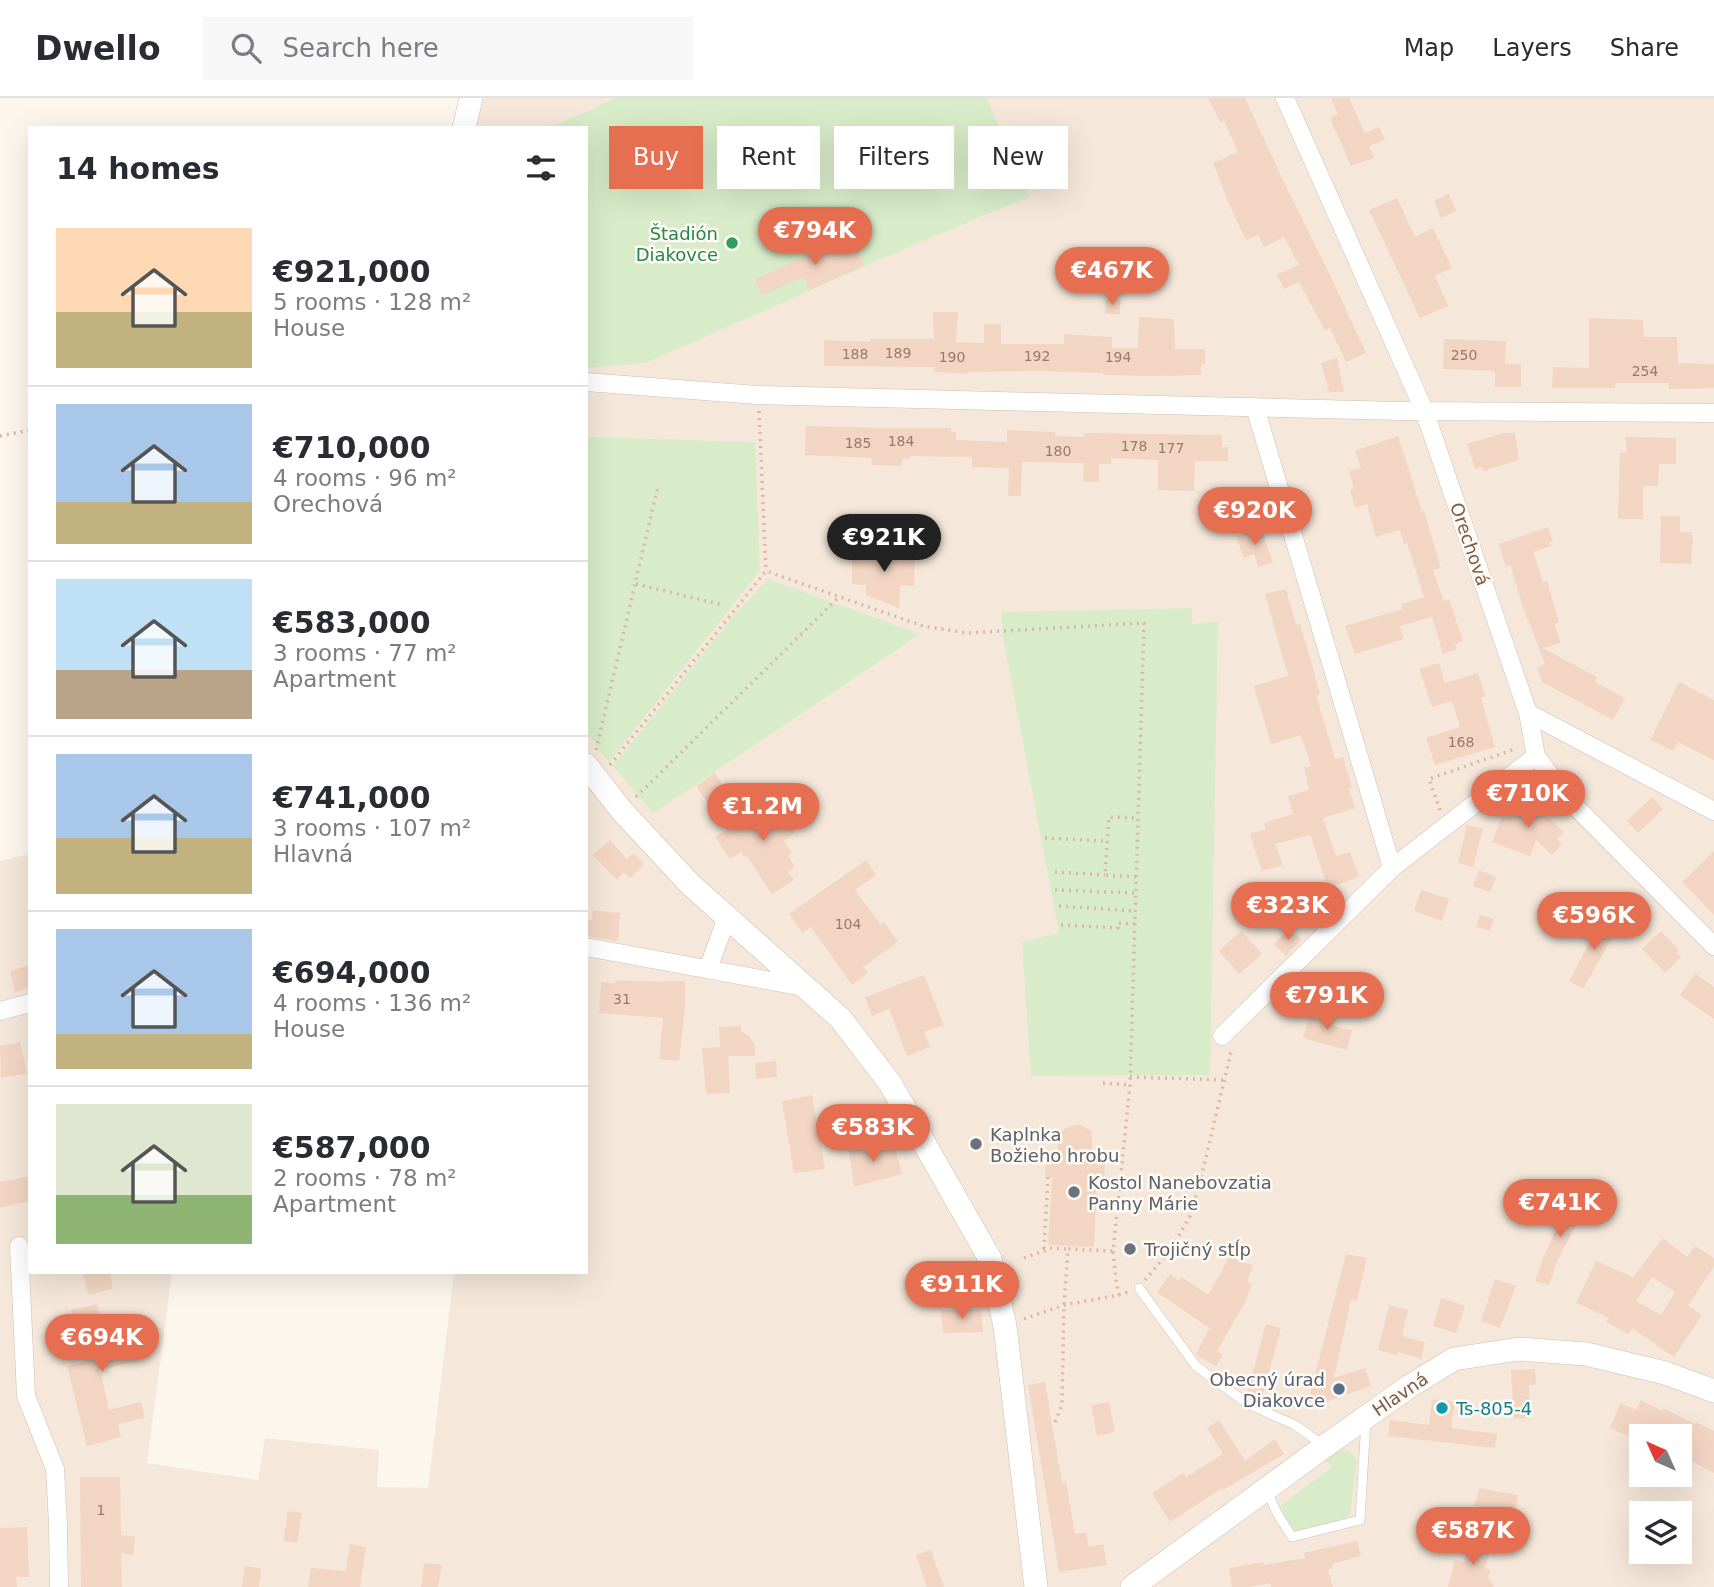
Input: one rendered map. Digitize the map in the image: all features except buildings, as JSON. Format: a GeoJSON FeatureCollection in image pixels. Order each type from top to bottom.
{"type":"FeatureCollection","features":[{"type":"Feature","properties":{"kind":"street"},"geometry":{"type":"LineString","coordinates":[[464,126],[471,98]]}},
{"type":"Feature","properties":{"kind":"street","name":"Orechová"},"geometry":{"type":"LineString","coordinates":[[1285,98],[1424,410],[1528,713],[1534,749],[1566,797],[1714,946]]}},
{"type":"Feature","properties":{"kind":"street"},"geometry":{"type":"LineString","coordinates":[[588,382],[757,395],[1255,407],[1714,413]]}},
{"type":"Feature","properties":{"kind":"street"},"geometry":{"type":"LineString","coordinates":[[1255,407],[1392,868]]}},
{"type":"Feature","properties":{"kind":"street"},"geometry":{"type":"LineString","coordinates":[[1528,713],[1714,811]]}},
{"type":"Feature","properties":{"kind":"street"},"geometry":{"type":"LineString","coordinates":[[1222,1036],[1392,868],[1534,749]]}},
{"type":"Feature","properties":{"kind":"street"},"geometry":{"type":"LineString","coordinates":[[593,765],[622,811],[691,885],[839,1018],[890,1083],[990,1259],[1006,1325],[1036,1587]]}},
{"type":"Feature","properties":{"kind":"street"},"geometry":{"type":"LineString","coordinates":[[708,969],[727,917]]}},
{"type":"Feature","properties":{"kind":"street"},"geometry":{"type":"LineString","coordinates":[[588,947],[804,987]]}},
{"type":"Feature","properties":{"kind":"street"},"geometry":{"type":"LineString","coordinates":[[0,1011],[28,1004]]}},
{"type":"Feature","properties":{"kind":"street"},"geometry":{"type":"LineString","coordinates":[[19,1246],[26,1396],[55,1469],[59,1587]]}},
{"type":"Feature","properties":{"kind":"street","name":"Hlavná"},"geometry":{"type":"LineString","coordinates":[[1132,1587],[1409,1386],[1454,1359],[1519,1349],[1586,1354],[1665,1373],[1714,1391]]}},
{"type":"Feature","properties":{"kind":"lane"},"geometry":{"type":"LineString","coordinates":[[1139,1288],[1196,1366],[1248,1404],[1295,1426],[1325,1446]]}},
{"type":"Feature","properties":{"kind":"lane"},"geometry":{"type":"LineString","coordinates":[[1266,1489],[1292,1537],[1360,1520],[1366,1418]]}},
{"type":"Feature","properties":{"kind":"path"},"geometry":{"type":"LineString","coordinates":[[593,765],[766,571],[761,430],[757,395]]}},
{"type":"Feature","properties":{"kind":"path"},"geometry":{"type":"LineString","coordinates":[[0,436],[28,430]]}},
{"type":"Feature","properties":{"kind":"path"},"geometry":{"type":"LineString","coordinates":[[593,765],[658,486]]}},
{"type":"Feature","properties":{"kind":"path"},"geometry":{"type":"LineString","coordinates":[[766,571],[923,626],[967,633],[1144,623],[1130,1085],[1113,1251],[1119,1295]]}},
{"type":"Feature","properties":{"kind":"path"},"geometry":{"type":"LineString","coordinates":[[636,584],[723,604]]}},
{"type":"Feature","properties":{"kind":"path"},"geometry":{"type":"LineString","coordinates":[[622,811],[839,597]]}},
{"type":"Feature","properties":{"kind":"path"},"geometry":{"type":"LineString","coordinates":[[1446,825],[1429,779],[1534,749]]}},
{"type":"Feature","properties":{"kind":"path"},"geometry":{"type":"LineString","coordinates":[[1105,875],[1109,817],[1138,818]]}},
{"type":"Feature","properties":{"kind":"path"},"geometry":{"type":"LineString","coordinates":[[1045,838],[1107,841]]}},
{"type":"Feature","properties":{"kind":"path"},"geometry":{"type":"LineString","coordinates":[[1055,872],[1136,877]]}},
{"type":"Feature","properties":{"kind":"path"},"geometry":{"type":"LineString","coordinates":[[1055,890],[1136,893]]}},
{"type":"Feature","properties":{"kind":"path"},"geometry":{"type":"LineString","coordinates":[[1059,906],[1135,911]]}},
{"type":"Feature","properties":{"kind":"path"},"geometry":{"type":"LineString","coordinates":[[1061,925],[1118,928],[1118,923],[1135,924]]}},
{"type":"Feature","properties":{"kind":"path"},"geometry":{"type":"LineString","coordinates":[[1006,1325],[1064,1305],[1119,1295],[1139,1288],[1172,1248],[1190,1216],[1200,1182],[1239,1019]]}},
{"type":"Feature","properties":{"kind":"path"},"geometry":{"type":"LineString","coordinates":[[1130,1077],[1224,1080]]}},
{"type":"Feature","properties":{"kind":"path"},"geometry":{"type":"LineString","coordinates":[[1103,1083],[1130,1085]]}},
{"type":"Feature","properties":{"kind":"path"},"geometry":{"type":"LineString","coordinates":[[1048,1177],[1044,1248],[1113,1251]]}},
{"type":"Feature","properties":{"kind":"path"},"geometry":{"type":"LineString","coordinates":[[1024,1258],[1052,1248]]}},
{"type":"Feature","properties":{"kind":"path"},"geometry":{"type":"LineString","coordinates":[[1055,1422],[1062,1405],[1064,1305],[1071,1248]]}},
{"type":"Feature","properties":{"kind":"shaded area"},"geometry":{"type":"Polygon","coordinates":[[[484,98],[1714,98],[1714,1587],[0,1587],[0,861],[28,854],[28,1274],[172,1274],[147,1463],[258,1480],[265,1438],[379,1450],[377,1487],[428,1488],[454,1274],[588,1274],[588,126],[477,126],[484,98]]]}},
{"type":"Feature","properties":{"kind":"green space"},"geometry":{"type":"Polygon","coordinates":[[[616,98],[987,98],[999,126],[968,126],[968,189],[1026,189],[1029,197],[906,248],[646,363],[588,368],[588,126],[553,126],[616,98]]]}},
{"type":"Feature","properties":{"kind":"green space"},"geometry":{"type":"Polygon","coordinates":[[[588,437],[755,442],[760,570],[609,762],[588,735],[588,437]]]}},
{"type":"Feature","properties":{"kind":"green space"},"geometry":{"type":"Polygon","coordinates":[[[768,579],[920,634],[653,813],[613,766],[734,615],[768,579]]]}},
{"type":"Feature","properties":{"kind":"green space"},"geometry":{"type":"Polygon","coordinates":[[[1192,608],[1192,624],[1218,621],[1210,1075],[1031,1076],[1022,942],[1059,933],[1002,632],[1002,612],[1192,608]]]}},
{"type":"Feature","properties":{"kind":"green space"},"geometry":{"type":"Polygon","coordinates":[[[1339,1448],[1349,1451],[1357,1460],[1350,1513],[1343,1520],[1296,1531],[1288,1525],[1280,1506],[1332,1467],[1323,1458],[1339,1448]]]}},
{"type":"Feature","properties":{"kind":"place","name":"Štadión Diakovce"},"geometry":{"type":"Point","coordinates":[732,243]}},
{"type":"Feature","properties":{"kind":"place","name":"Kaplnka Božieho hrobu"},"geometry":{"type":"Point","coordinates":[976,1144]}},
{"type":"Feature","properties":{"kind":"place","name":"Kostol Nanebovzatia Panny Márie"},"geometry":{"type":"Point","coordinates":[1074,1192]}},
{"type":"Feature","properties":{"kind":"place","name":"Trojičný stĺp"},"geometry":{"type":"Point","coordinates":[1130,1249]}},
{"type":"Feature","properties":{"kind":"place","name":"Obecný úrad Diakovce"},"geometry":{"type":"Point","coordinates":[1339,1389]}},
{"type":"Feature","properties":{"kind":"place","name":"Ts-805-4"},"geometry":{"type":"Point","coordinates":[1442,1408]}}]}
